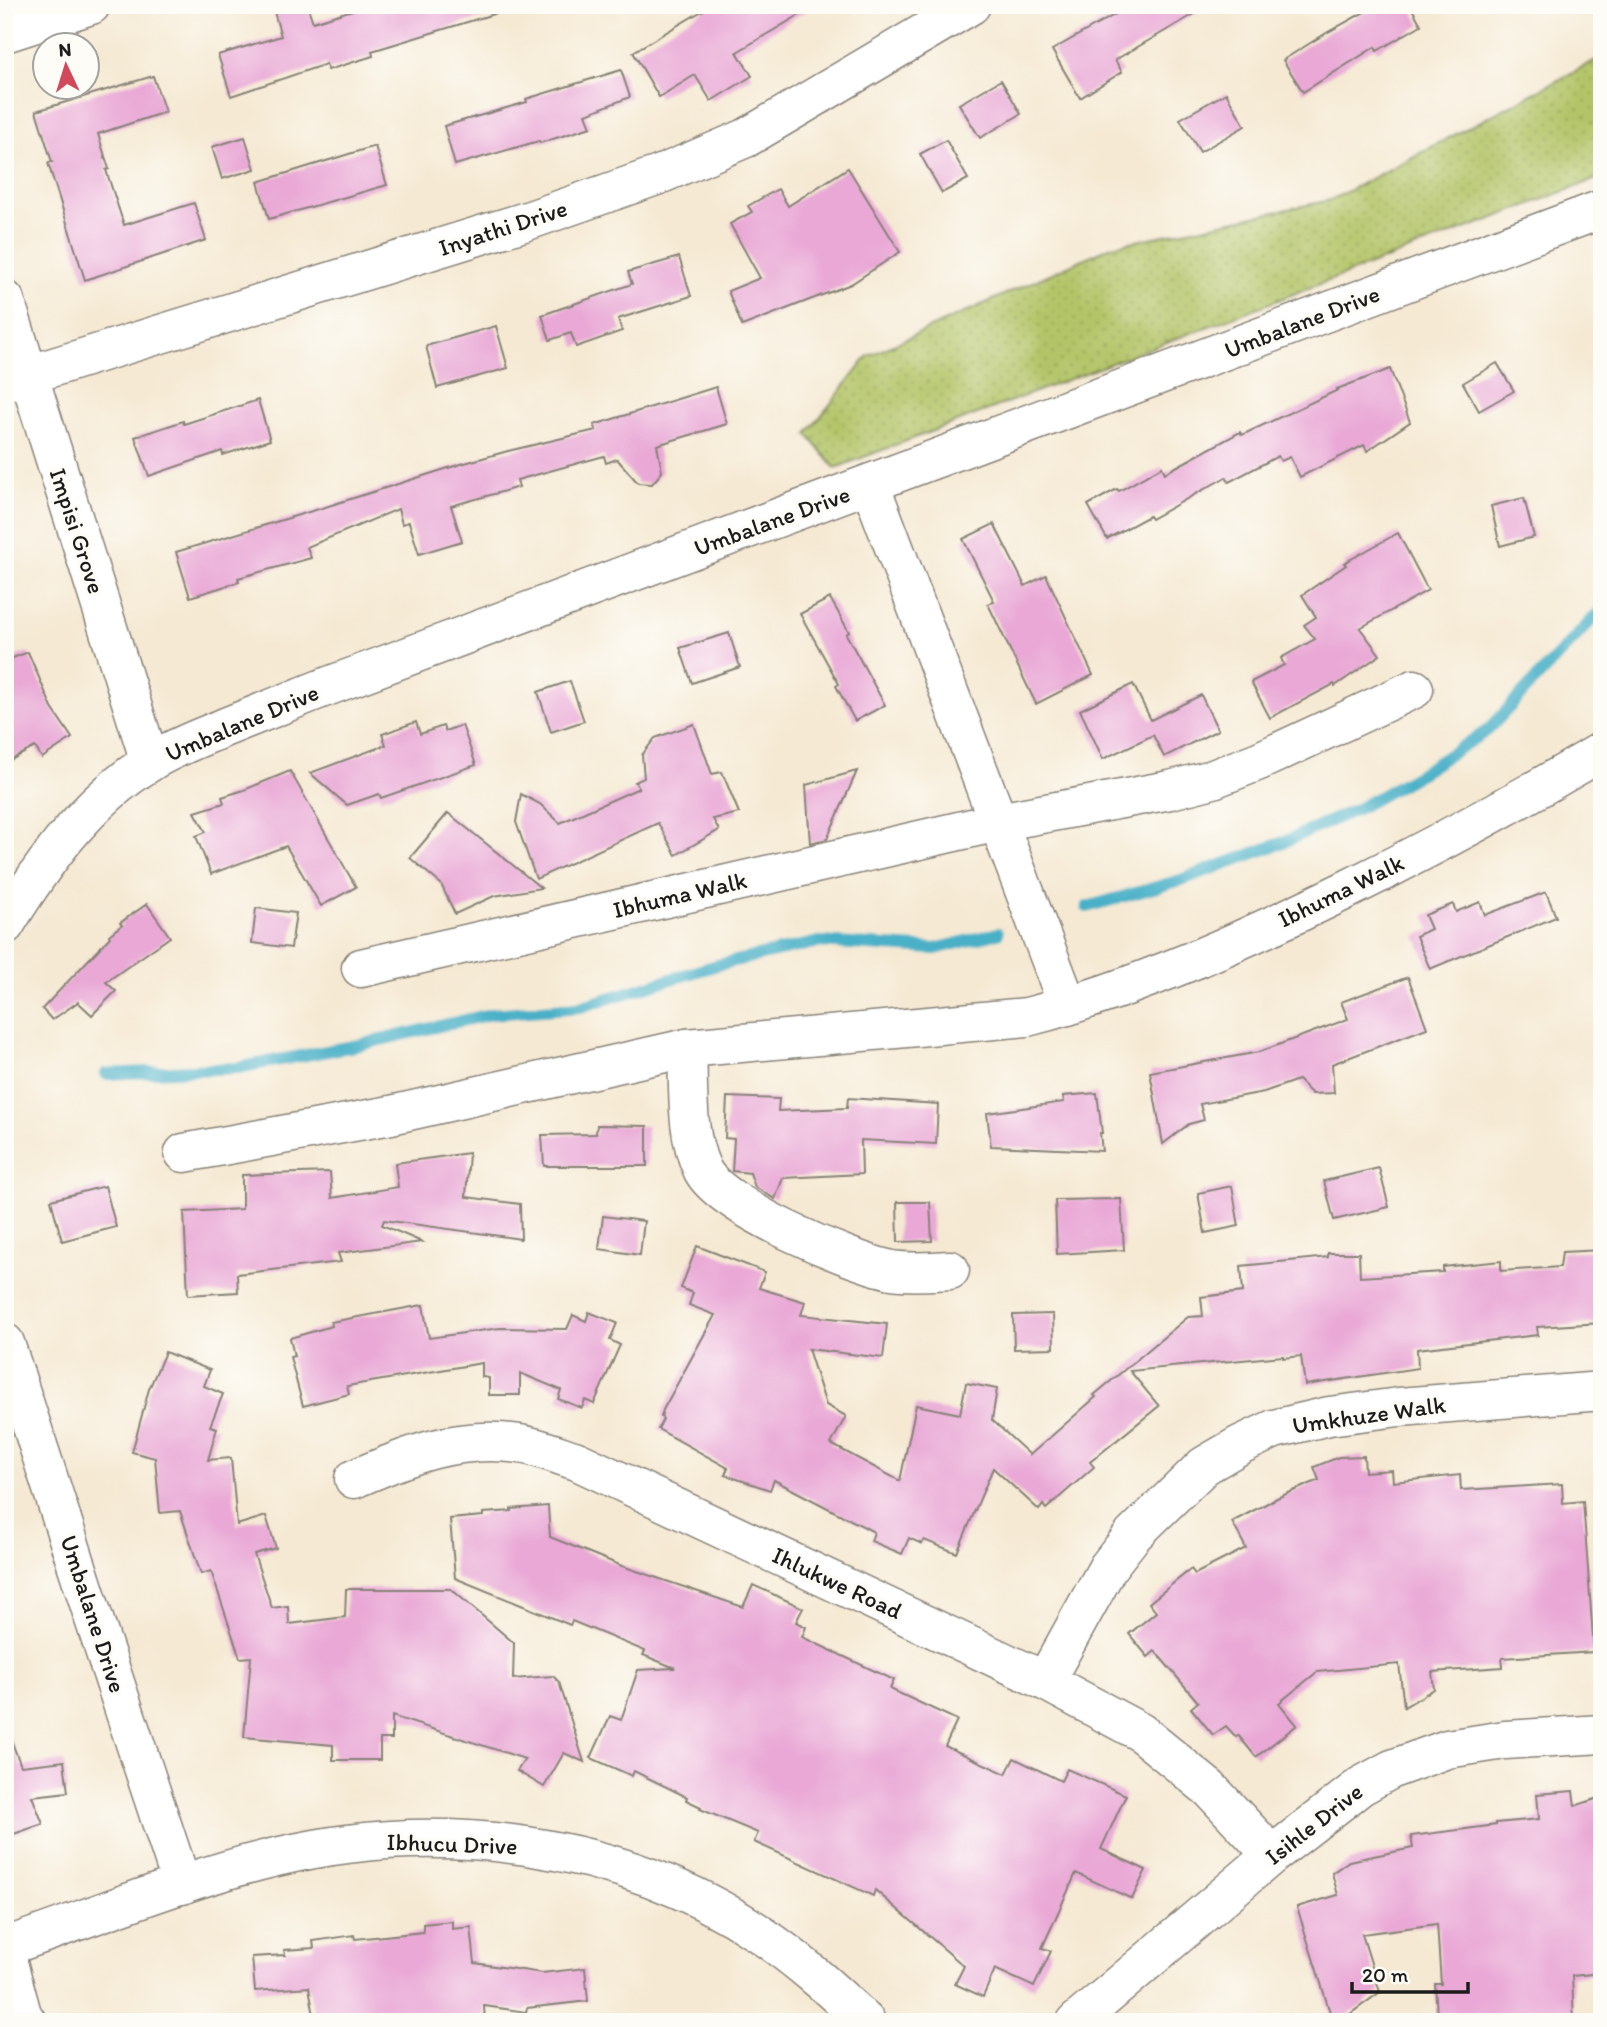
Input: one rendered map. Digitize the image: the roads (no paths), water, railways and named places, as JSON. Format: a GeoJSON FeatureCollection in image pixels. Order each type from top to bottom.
{"type":"FeatureCollection","features":[{"type":"Feature","properties":{"kind":"street"},"geometry":{"type":"LineString","coordinates":[[5,33],[91,5]]}},
{"type":"Feature","properties":{"kind":"street","name":"Inyathi Drive"},"geometry":{"type":"LineString","coordinates":[[16,378],[530,220],[659,175],[746,138],[971,5]]}},
{"type":"Feature","properties":{"kind":"street","name":"Umbalane Drive"},"geometry":{"type":"LineString","coordinates":[[5,925],[70,832],[112,790],[150,762],[196,739],[318,690],[1602,209]]}},
{"type":"Feature","properties":{"kind":"street","name":"Impisi Grove"},"geometry":{"type":"LineString","coordinates":[[5,300],[16,378],[150,762]]}},
{"type":"Feature","properties":{"kind":"street"},"geometry":{"type":"LineString","coordinates":[[870,484],[1068,1006]]}},
{"type":"Feature","properties":{"kind":"street","name":"Ibhuma Walk"},"geometry":{"type":"LineString","coordinates":[[361,968],[999,822],[1170,790],[1213,779],[1271,756],[1414,689]]}},
{"type":"Feature","properties":{"kind":"street","name":"Ibhuma Walk"},"geometry":{"type":"LineString","coordinates":[[184,1153],[391,1115],[687,1048],[1027,1017],[1068,1006],[1180,965],[1274,925],[1400,863],[1602,751]]}},
{"type":"Feature","properties":{"kind":"street"},"geometry":{"type":"LineString","coordinates":[[687,1048],[691,1136],[703,1172],[716,1187],[749,1211],[838,1253],[893,1270],[950,1270]]}},
{"type":"Feature","properties":{"kind":"street","name":"Umbalane Drive"},"geometry":{"type":"LineString","coordinates":[[5,1343],[182,1885]]}},
{"type":"Feature","properties":{"kind":"street","name":"Umkhuze Walk"},"geometry":{"type":"LineString","coordinates":[[1045,1681],[1108,1567],[1133,1535],[1204,1466],[1240,1445],[1274,1429],[1329,1416],[1399,1407],[1602,1391]]}},
{"type":"Feature","properties":{"kind":"street","name":"Ihlukwe Road"},"geometry":{"type":"LineString","coordinates":[[354,1479],[414,1454],[464,1442],[495,1441],[534,1448],[577,1461],[1045,1681],[1140,1732],[1210,1789],[1272,1855]]}},
{"type":"Feature","properties":{"kind":"street","name":"Isihle Drive"},"geometry":{"type":"LineString","coordinates":[[1076,2022],[1272,1855],[1362,1786],[1392,1769],[1447,1749],[1505,1740],[1602,1734]]}},
{"type":"Feature","properties":{"kind":"street","name":"Ibhucu Drive"},"geometry":{"type":"LineString","coordinates":[[5,1949],[182,1885],[275,1857],[350,1844],[424,1839],[463,1840],[554,1851],[628,1871],[680,1889],[759,1933],[809,1969],[866,2022]]}},
{"type":"Feature","properties":{"kind":"street"},"geometry":{"type":"LineString","coordinates":[[5,1949],[22,2014],[27,2022]]}},
{"type":"Feature","properties":{"kind":"waterway"},"geometry":{"type":"LineString","coordinates":[[1087,907],[1181,880],[1284,842],[1359,808],[1416,776],[1488,730],[1602,609]]}},
{"type":"Feature","properties":{"kind":"waterway"},"geometry":{"type":"LineString","coordinates":[[106,1074],[237,1068],[359,1045],[491,1014],[580,1007],[717,965],[819,942],[935,949],[998,933]]}}]}
